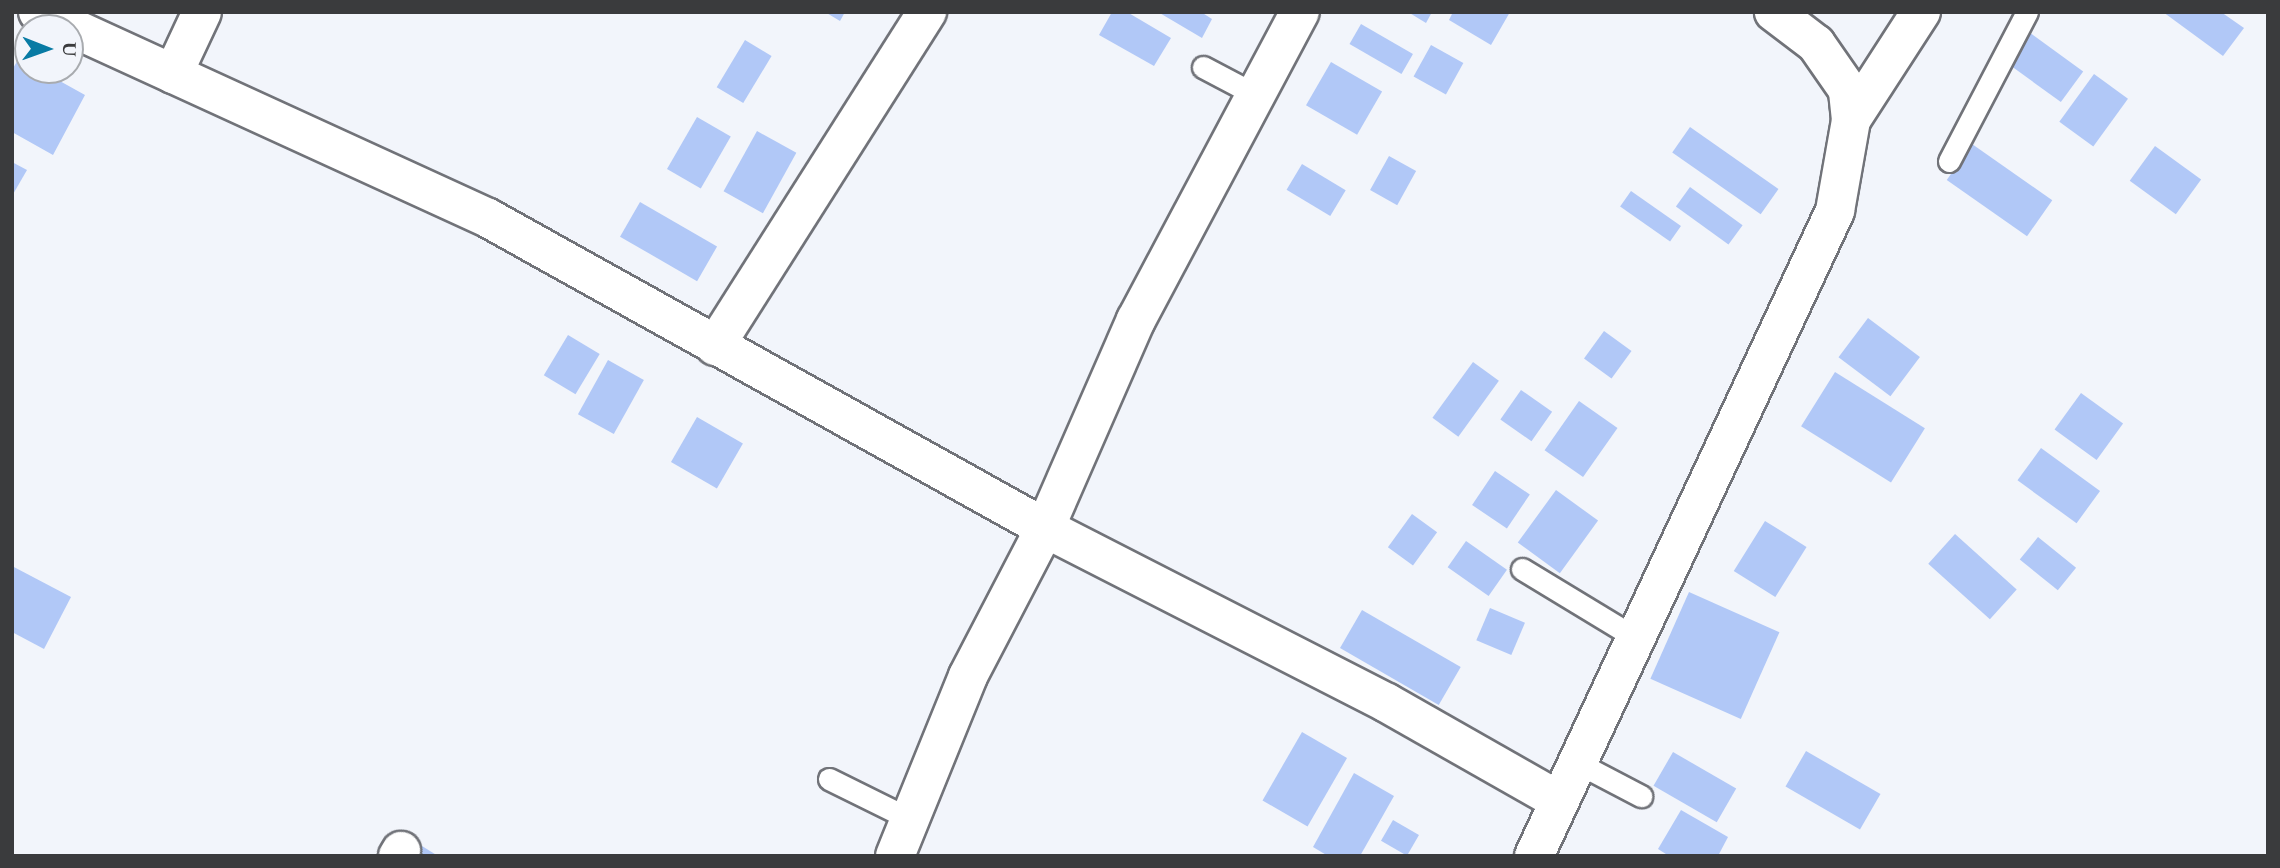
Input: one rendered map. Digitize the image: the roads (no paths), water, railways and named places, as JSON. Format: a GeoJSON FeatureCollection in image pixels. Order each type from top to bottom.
{"type":"FeatureCollection","features":[{"type":"Feature","properties":{"kind":"street"},"geometry":{"type":"LineString","coordinates":[[38,12],[488,218],[1045,528],[1387,704],[1556,799]]}},
{"type":"Feature","properties":{"kind":"street"},"geometry":{"type":"LineString","coordinates":[[173,74],[202,12]]}},
{"type":"Feature","properties":{"kind":"street"},"geometry":{"type":"LineString","coordinates":[[715,346],[927,12]]}},
{"type":"Feature","properties":{"kind":"street"},"geometry":{"type":"LineString","coordinates":[[895,856],[968,676],[1045,528],[1136,320],[1300,12]]}},
{"type":"Feature","properties":{"kind":"street"},"geometry":{"type":"LineString","coordinates":[[1534,856],[1556,799],[1632,635],[1820,254],[1835,211],[1851,120],[1848,90],[1835,67],[1774,12]]}},
{"type":"Feature","properties":{"kind":"street"},"geometry":{"type":"LineString","coordinates":[[1851,120],[1920,12]]}},
{"type":"Feature","properties":{"kind":"lane"},"geometry":{"type":"LineString","coordinates":[[1949,161],[2019,16]]}},
{"type":"Feature","properties":{"kind":"lane"},"geometry":{"type":"LineString","coordinates":[[1203,67],[1256,95]]}},
{"type":"Feature","properties":{"kind":"lane"},"geometry":{"type":"LineString","coordinates":[[1522,569],[1632,635]]}},
{"type":"Feature","properties":{"kind":"lane"},"geometry":{"type":"LineString","coordinates":[[1574,761],[1641,796]]}},
{"type":"Feature","properties":{"kind":"lane"},"geometry":{"type":"LineString","coordinates":[[829,779],[910,819]]}}]}
